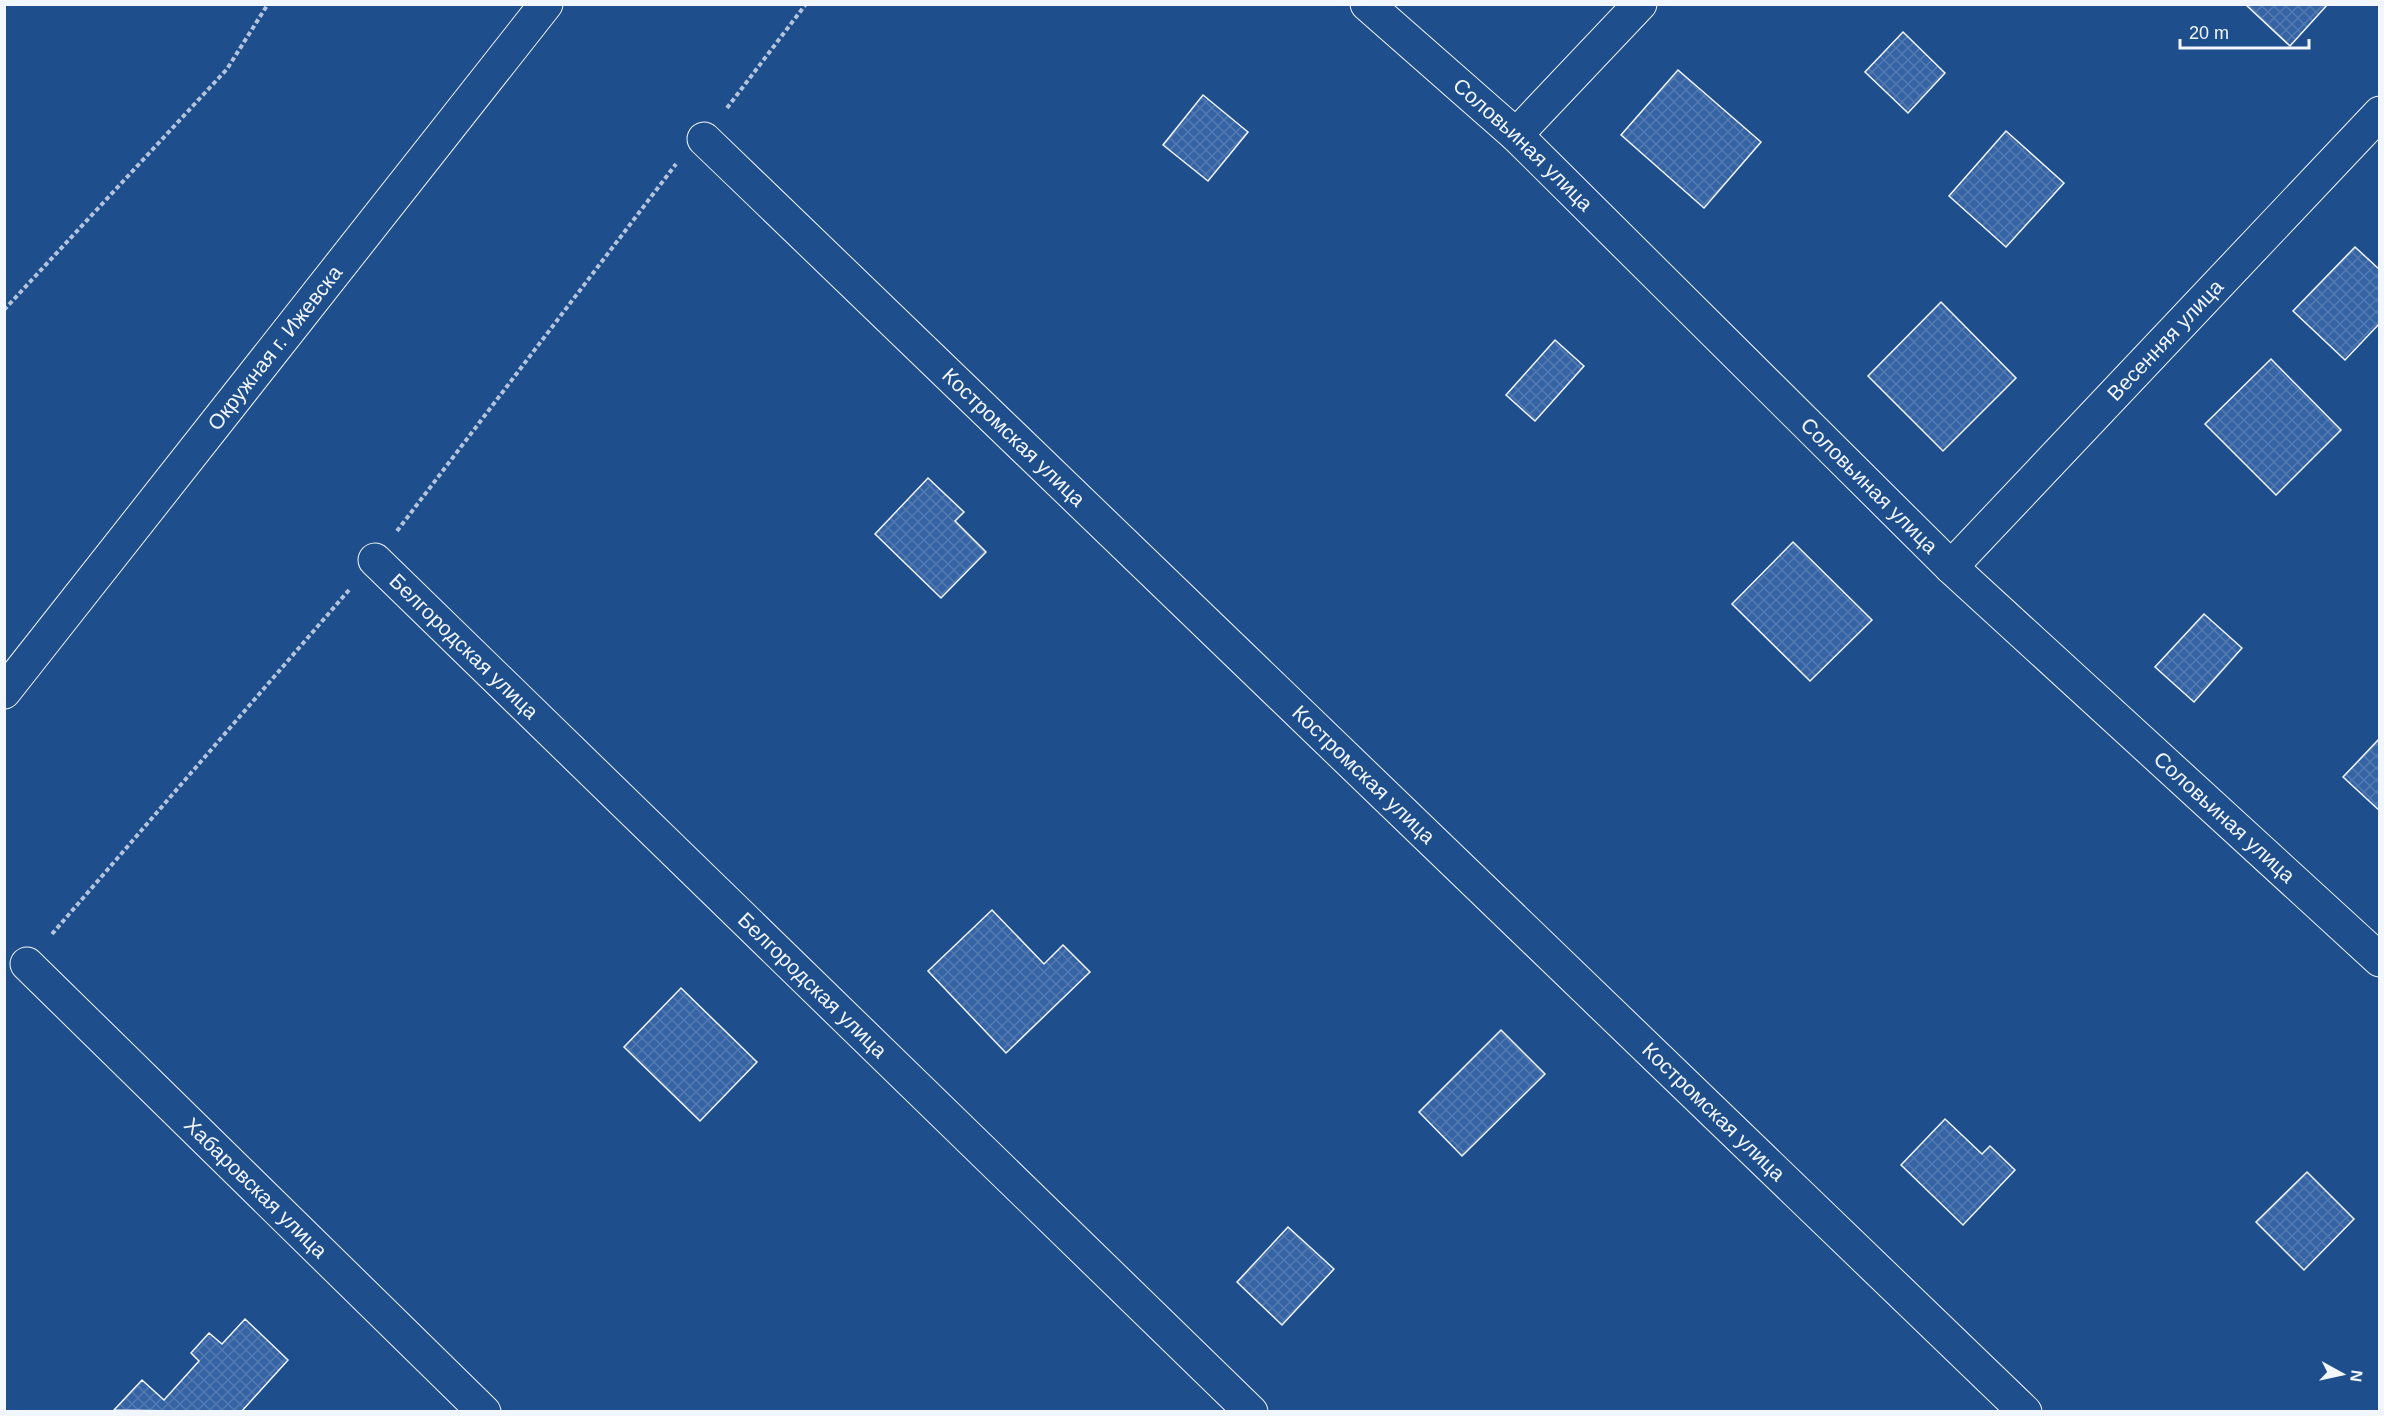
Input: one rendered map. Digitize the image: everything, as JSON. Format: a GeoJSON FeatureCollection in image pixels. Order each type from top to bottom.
{"type":"FeatureCollection","features":[{"type":"Feature","properties":{"kind":"street","name":"Окружная г. Ижевска"},"geometry":{"type":"LineString","coordinates":[[4,692],[546,4]]}},
{"type":"Feature","properties":{"kind":"street","name":"Соловьиная улица"},"geometry":{"type":"LineString","coordinates":[[1367,4],[1516,135],[1951,567],[2379,960]]}},
{"type":"Feature","properties":{"kind":"street"},"geometry":{"type":"LineString","coordinates":[[1516,135],[1640,4]]}},
{"type":"Feature","properties":{"kind":"street","name":"Весенняя улица"},"geometry":{"type":"LineString","coordinates":[[1951,567],[2379,113]]}},
{"type":"Feature","properties":{"kind":"street","name":"Костромская улица"},"geometry":{"type":"LineString","coordinates":[[704,139],[2025,1412]]}},
{"type":"Feature","properties":{"kind":"street","name":"Белгородская улица"},"geometry":{"type":"LineString","coordinates":[[375,560],[1251,1412]]}},
{"type":"Feature","properties":{"kind":"street","name":"Хабаровская улица"},"geometry":{"type":"LineString","coordinates":[[27,964],[484,1412]]}},
{"type":"Feature","properties":{"kind":"path"},"geometry":{"type":"LineString","coordinates":[[4,310],[226,69],[268,4]]}},
{"type":"Feature","properties":{"kind":"path"},"geometry":{"type":"LineString","coordinates":[[27,964],[375,560],[674,165],[704,139],[806,4]]}},
{"type":"Feature","properties":{"kind":"building"},"geometry":{"type":"Polygon","coordinates":[[[2245,4],[2328,4],[2290,46],[2245,4]]]}},
{"type":"Feature","properties":{"kind":"building"},"geometry":{"type":"Polygon","coordinates":[[[1903,32],[1945,73],[1908,113],[1865,72],[1903,32]]]}},
{"type":"Feature","properties":{"kind":"building"},"geometry":{"type":"Polygon","coordinates":[[[1678,70],[1761,142],[1704,208],[1621,135],[1678,70]]]}},
{"type":"Feature","properties":{"kind":"building"},"geometry":{"type":"Polygon","coordinates":[[[1203,95],[1248,132],[1208,181],[1163,145],[1203,95]]]}},
{"type":"Feature","properties":{"kind":"building"},"geometry":{"type":"Polygon","coordinates":[[[2006,131],[2064,183],[2006,247],[1949,196],[2006,131]]]}},
{"type":"Feature","properties":{"kind":"building"},"geometry":{"type":"Polygon","coordinates":[[[2355,247],[2380,270],[2380,323],[2345,360],[2293,311],[2355,247]]]}},
{"type":"Feature","properties":{"kind":"building"},"geometry":{"type":"Polygon","coordinates":[[[1941,302],[2016,378],[1943,451],[1868,376],[1941,302]]]}},
{"type":"Feature","properties":{"kind":"building"},"geometry":{"type":"Polygon","coordinates":[[[1555,340],[1584,366],[1535,421],[1506,395],[1555,340]]]}},
{"type":"Feature","properties":{"kind":"building"},"geometry":{"type":"Polygon","coordinates":[[[2271,359],[2341,430],[2276,495],[2205,424],[2271,359]]]}},
{"type":"Feature","properties":{"kind":"building"},"geometry":{"type":"Polygon","coordinates":[[[928,478],[964,512],[955,521],[986,552],[941,598],[875,534],[928,478]]]}},
{"type":"Feature","properties":{"kind":"building"},"geometry":{"type":"Polygon","coordinates":[[[1793,542],[1872,620],[1810,681],[1732,604],[1793,542]]]}},
{"type":"Feature","properties":{"kind":"building"},"geometry":{"type":"Polygon","coordinates":[[[2204,614],[2242,648],[2194,702],[2155,667],[2204,614]]]}},
{"type":"Feature","properties":{"kind":"building"},"geometry":{"type":"Polygon","coordinates":[[[2380,738],[2380,811],[2343,777],[2380,738]]]}},
{"type":"Feature","properties":{"kind":"building"},"geometry":{"type":"Polygon","coordinates":[[[992,910],[1044,964],[1063,945],[1090,972],[1006,1053],[928,971],[992,910]]]}},
{"type":"Feature","properties":{"kind":"building"},"geometry":{"type":"Polygon","coordinates":[[[681,988],[757,1062],[700,1121],[624,1047],[681,988]]]}},
{"type":"Feature","properties":{"kind":"building"},"geometry":{"type":"Polygon","coordinates":[[[1501,1030],[1545,1074],[1462,1156],[1419,1112],[1501,1030]]]}},
{"type":"Feature","properties":{"kind":"building"},"geometry":{"type":"Polygon","coordinates":[[[1945,1119],[1982,1154],[1990,1146],[2015,1170],[1963,1225],[1901,1165],[1945,1119]]]}},
{"type":"Feature","properties":{"kind":"building"},"geometry":{"type":"Polygon","coordinates":[[[2307,1172],[2354,1219],[2304,1270],[2256,1222],[2307,1172]]]}},
{"type":"Feature","properties":{"kind":"building"},"geometry":{"type":"Polygon","coordinates":[[[1288,1227],[1334,1269],[1282,1325],[1237,1282],[1288,1227]]]}},
{"type":"Feature","properties":{"kind":"building"},"geometry":{"type":"Polygon","coordinates":[[[245,1319],[288,1360],[241,1412],[114,1410],[142,1380],[164,1400],[199,1361],[191,1353],[209,1333],[222,1344],[245,1319]]]}}]}
